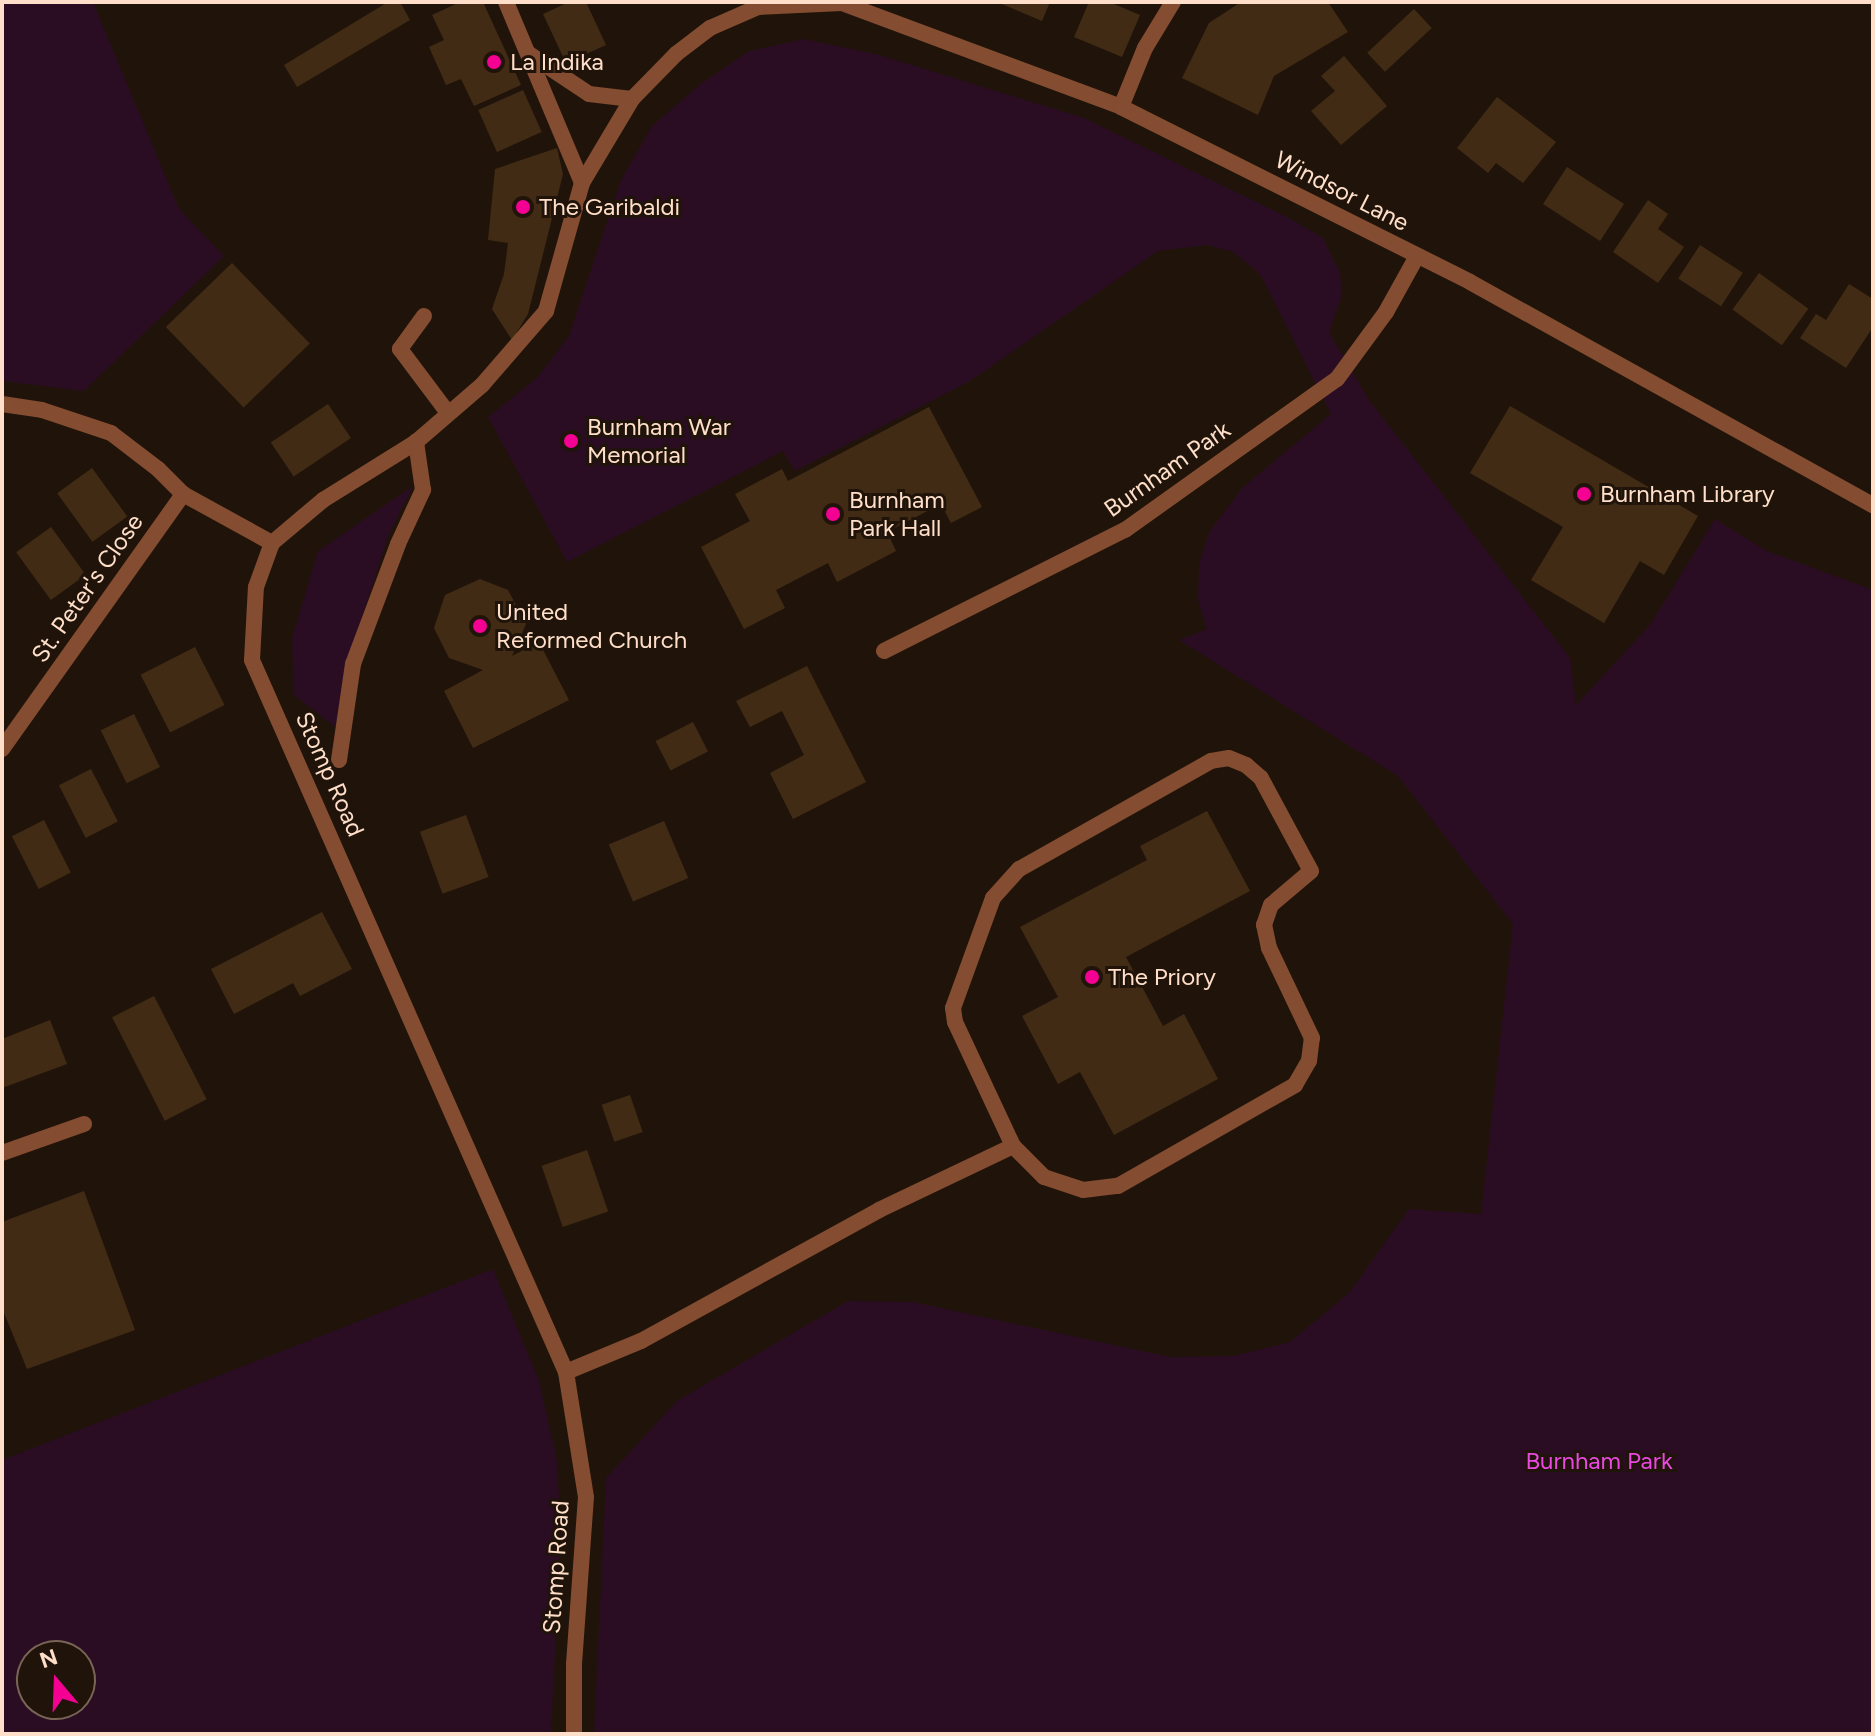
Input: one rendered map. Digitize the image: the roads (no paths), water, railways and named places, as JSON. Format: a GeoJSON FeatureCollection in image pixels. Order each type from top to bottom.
{"type":"FeatureCollection","features":[{"type":"Feature","properties":{"kind":"street"},"geometry":{"type":"LineString","coordinates":[[506,2],[582,183]]}},
{"type":"Feature","properties":{"kind":"street"},"geometry":{"type":"LineString","coordinates":[[1121,107],[1145,48],[1173,2]]}},
{"type":"Feature","properties":{"kind":"street","name":"Windsor Lane"},"geometry":{"type":"LineString","coordinates":[[759,5],[842,3],[1121,107],[1417,256],[1803,463],[1873,505]]}},
{"type":"Feature","properties":{"kind":"street","name":"Stomp Road"},"geometry":{"type":"LineString","coordinates":[[574,1734],[574,1664],[586,1497],[566,1372],[252,660],[256,587],[272,543],[323,500],[416,442],[482,385],[546,311],[582,183],[632,99],[676,54],[710,28],[759,5]]}},
{"type":"Feature","properties":{"kind":"street"},"geometry":{"type":"LineString","coordinates":[[529,54],[589,94],[632,99]]}},
{"type":"Feature","properties":{"kind":"street","name":"Burnham Park"},"geometry":{"type":"LineString","coordinates":[[884,651],[1125,530],[1337,379],[1386,312],[1417,256]]}},
{"type":"Feature","properties":{"kind":"street"},"geometry":{"type":"LineString","coordinates":[[424,316],[400,349],[448,413]]}},
{"type":"Feature","properties":{"kind":"street"},"geometry":{"type":"LineString","coordinates":[[2,404],[42,410],[111,433],[183,494],[272,543]]}},
{"type":"Feature","properties":{"kind":"street"},"geometry":{"type":"LineString","coordinates":[[339,760],[353,664],[398,544],[423,490],[416,442]]}},
{"type":"Feature","properties":{"kind":"street","name":"St. Peter's Close"},"geometry":{"type":"LineString","coordinates":[[2,749],[183,494]]}},
{"type":"Feature","properties":{"kind":"street"},"geometry":{"type":"LineString","coordinates":[[1229,758],[1246,765],[1261,778],[1311,871],[1271,905],[1264,925],[1269,948],[1312,1038],[1309,1061],[1295,1085],[1118,1186],[1083,1190],[1044,1177],[1013,1146],[955,1022],[953,1008],[993,898],[1019,869],[1211,761],[1229,758]]}},
{"type":"Feature","properties":{"kind":"street"},"geometry":{"type":"LineString","coordinates":[[2,1153],[84,1124]]}},
{"type":"Feature","properties":{"kind":"street"},"geometry":{"type":"LineString","coordinates":[[566,1372],[641,1341],[879,1210],[1013,1146]]}},
{"type":"Feature","properties":{"kind":"place","name":"La Indika"},"geometry":{"type":"Point","coordinates":[494,62]}},
{"type":"Feature","properties":{"kind":"place","name":"The Garibaldi"},"geometry":{"type":"Point","coordinates":[523,207]}},
{"type":"Feature","properties":{"kind":"place","name":"Burnham War Memorial"},"geometry":{"type":"Point","coordinates":[571,441]}},
{"type":"Feature","properties":{"kind":"place","name":"Burnham Library"},"geometry":{"type":"Point","coordinates":[1584,494]}},
{"type":"Feature","properties":{"kind":"place","name":"Burnham Park Hall"},"geometry":{"type":"Point","coordinates":[833,514]}},
{"type":"Feature","properties":{"kind":"place","name":"United Reformed Church"},"geometry":{"type":"Point","coordinates":[480,626]}},
{"type":"Feature","properties":{"kind":"place","name":"The Priory"},"geometry":{"type":"Point","coordinates":[1092,977]}}]}
